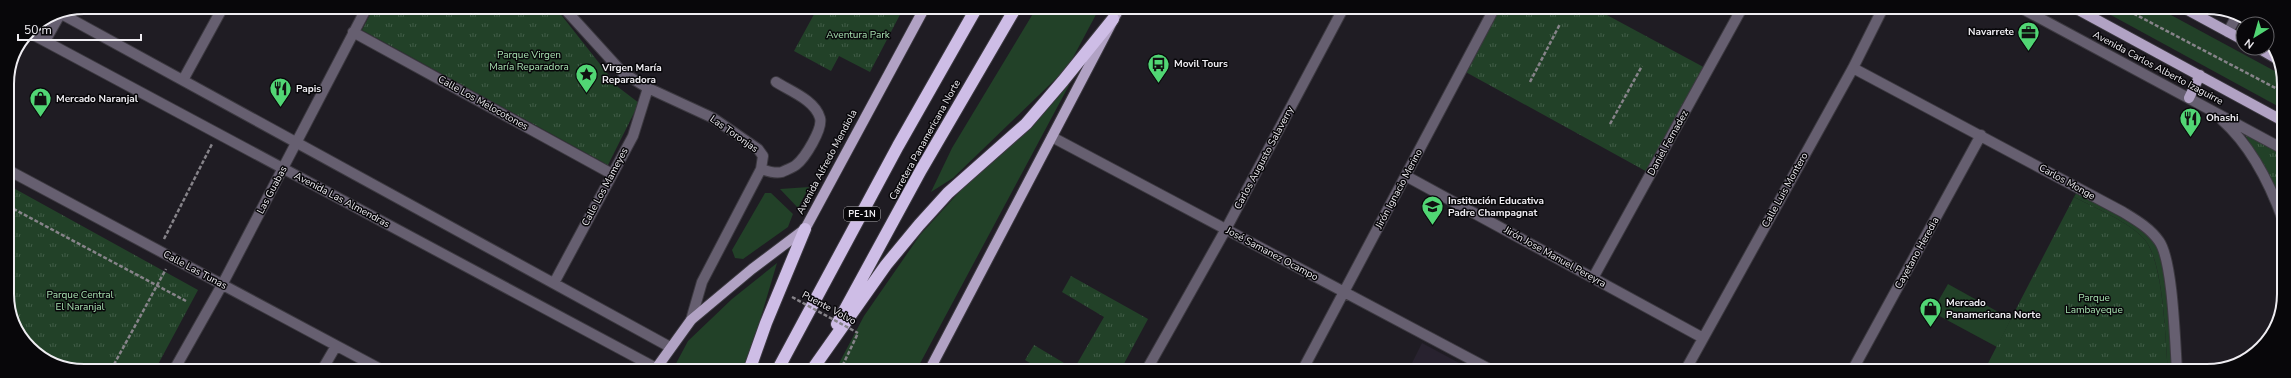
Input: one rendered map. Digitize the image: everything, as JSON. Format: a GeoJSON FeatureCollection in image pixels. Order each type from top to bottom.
{"type":"FeatureCollection","features":[{"type":"Feature","properties":{"kind":"highway","name":"Carretera Panamericana Norte"},"geometry":{"type":"LineString","coordinates":[[780,364],[898,146],[973,14]]}},
{"type":"Feature","properties":{"kind":"highway","name":"Carretera Panamericana Norte"},"geometry":{"type":"LineString","coordinates":[[816,364],[921,170],[1012,14]]}},
{"type":"Feature","properties":{"kind":"highway"},"geometry":{"type":"LineString","coordinates":[[816,364],[886,264],[919,225],[948,193],[1026,124],[1114,19]]}},
{"type":"Feature","properties":{"kind":"highway"},"geometry":{"type":"LineString","coordinates":[[751,364],[766,323],[805,229]]}},
{"type":"Feature","properties":{"kind":"main road","name":"Avenida Alfredo Mendiola"},"geometry":{"type":"LineString","coordinates":[[659,364],[691,320],[752,269],[805,229],[921,14]]}},
{"type":"Feature","properties":{"kind":"main road"},"geometry":{"type":"LineString","coordinates":[[933,364],[1117,14]]}},
{"type":"Feature","properties":{"kind":"main road","name":"Avenida Carlos Alberto Izaguirre"},"geometry":{"type":"LineString","coordinates":[[2085,14],[2277,118]]}},
{"type":"Feature","properties":{"kind":"main road"},"geometry":{"type":"LineString","coordinates":[[2195,14],[2235,36]]}},
{"type":"Feature","properties":{"kind":"main road"},"geometry":{"type":"LineString","coordinates":[[2189,98],[2200,75]]}},
{"type":"Feature","properties":{"kind":"street"},"geometry":{"type":"LineString","coordinates":[[183,80],[219,14]]}},
{"type":"Feature","properties":{"kind":"street","name":"Las Guabas"},"geometry":{"type":"LineString","coordinates":[[177,364],[222,285],[363,14]]}},
{"type":"Feature","properties":{"kind":"street","name":"Las Toronjas"},"geometry":{"type":"LineString","coordinates":[[569,14],[624,73],[648,88],[713,118],[758,149],[763,156],[761,169]]}},
{"type":"Feature","properties":{"kind":"street","name":"Carlos Augusto Salaverry"},"geometry":{"type":"LineString","coordinates":[[1150,364],[1226,229],[1340,14]]}},
{"type":"Feature","properties":{"kind":"street","name":"Jirón Ignacio Merino"},"geometry":{"type":"LineString","coordinates":[[1306,364],[1492,14]]}},
{"type":"Feature","properties":{"kind":"street","name":"Daniel Fernadez"},"geometry":{"type":"LineString","coordinates":[[1593,278],[1739,14]]}},
{"type":"Feature","properties":{"kind":"street","name":"Calle Luis Montero"},"geometry":{"type":"LineString","coordinates":[[1689,364],[1853,68],[1880,14]]}},
{"type":"Feature","properties":{"kind":"street","name":"Avenida Carlos Alberto Izaguirre"},"geometry":{"type":"LineString","coordinates":[[2032,14],[2277,146]]}},
{"type":"Feature","properties":{"kind":"street"},"geometry":{"type":"LineString","coordinates":[[67,16],[296,143],[670,347]]}},
{"type":"Feature","properties":{"kind":"street"},"geometry":{"type":"LineString","coordinates":[[45,41],[56,20]]}},
{"type":"Feature","properties":{"kind":"street"},"geometry":{"type":"LineString","coordinates":[[2228,32],[2235,20]]}},
{"type":"Feature","properties":{"kind":"street","name":"Calle Los Melocotones"},"geometry":{"type":"LineString","coordinates":[[353,32],[612,174]]}},
{"type":"Feature","properties":{"kind":"street","name":"Avenida Las Almendras"},"geometry":{"type":"LineString","coordinates":[[35,35],[284,168],[644,364]]}},
{"type":"Feature","properties":{"kind":"street","name":"Carlos Monge"},"geometry":{"type":"LineString","coordinates":[[1853,68],[1981,135],[2141,223],[2156,237],[2163,248],[2167,261],[2176,364]]}},
{"type":"Feature","properties":{"kind":"street"},"geometry":{"type":"LineString","coordinates":[[691,320],[702,282],[761,169],[780,172],[795,166],[802,159],[820,127],[820,118],[815,108],[808,101],[776,82]]}},
{"type":"Feature","properties":{"kind":"street","name":"Calle Los Mameyes"},"geometry":{"type":"LineString","coordinates":[[554,283],[633,136],[648,88]]}},
{"type":"Feature","properties":{"kind":"street"},"geometry":{"type":"LineString","coordinates":[[2210,109],[2228,126],[2245,146],[2266,180],[2277,206]]}},
{"type":"Feature","properties":{"kind":"street","name":"Cayetano Heredia"},"geometry":{"type":"LineString","coordinates":[[1856,364],[1981,135]]}},
{"type":"Feature","properties":{"kind":"street","name":"José Samanez Ocampo"},"geometry":{"type":"LineString","coordinates":[[1052,137],[1480,364]]}},
{"type":"Feature","properties":{"kind":"street","name":"Calle Las Tunas"},"geometry":{"type":"LineString","coordinates":[[14,173],[370,364]]}},
{"type":"Feature","properties":{"kind":"street","name":"Jirón Jose Manuel Pereyra"},"geometry":{"type":"LineString","coordinates":[[1406,176],[1703,338]]}},
{"type":"Feature","properties":{"kind":"street"},"geometry":{"type":"LineString","coordinates":[[326,364],[336,346]]}},
{"type":"Feature","properties":{"kind":"path"},"geometry":{"type":"LineString","coordinates":[[2134,14],[2277,89]]}},
{"type":"Feature","properties":{"kind":"path"},"geometry":{"type":"LineString","coordinates":[[1530,82],[1560,24]]}},
{"type":"Feature","properties":{"kind":"path"},"geometry":{"type":"LineString","coordinates":[[1610,124],[1642,66]]}},
{"type":"Feature","properties":{"kind":"path"},"geometry":{"type":"LineString","coordinates":[[159,250],[218,133]]}},
{"type":"Feature","properties":{"kind":"path"},"geometry":{"type":"LineString","coordinates":[[14,209],[186,301]]}},
{"type":"Feature","properties":{"kind":"path"},"geometry":{"type":"LineString","coordinates":[[114,364],[173,258]]}},
{"type":"Feature","properties":{"kind":"path","name":"Puente Volvo"},"geometry":{"type":"LineString","coordinates":[[792,297],[858,333],[843,364]]}},
{"type":"Feature","properties":{"kind":"shaded area"},"geometry":{"type":"Polygon","coordinates":[[[1422,343],[1461,364],[1412,364],[1422,343]]]}},
{"type":"Feature","properties":{"kind":"green space","name":"Parque Virgen María Reparadora"},"geometry":{"type":"Polygon","coordinates":[[[370,14],[561,14],[618,87],[639,103],[608,165],[362,30],[370,14]]]}},
{"type":"Feature","properties":{"kind":"green space","name":"Aventura Park"},"geometry":{"type":"Polygon","coordinates":[[[814,14],[900,14],[870,72],[839,56],[831,71],[794,51],[814,14]]]}},
{"type":"Feature","properties":{"kind":"green space"},"geometry":{"type":"Polygon","coordinates":[[[1033,14],[1096,14],[1068,67],[953,178],[931,192],[952,148],[1033,14]]]}},
{"type":"Feature","properties":{"kind":"green space"},"geometry":{"type":"Polygon","coordinates":[[[1491,14],[1605,14],[1709,70],[1651,174],[1462,70],[1491,14]]]}},
{"type":"Feature","properties":{"kind":"green space"},"geometry":{"type":"Polygon","coordinates":[[[2109,14],[2169,14],[2235,50],[2235,56],[2247,56],[2276,72],[2277,106],[2109,14]]]}},
{"type":"Feature","properties":{"kind":"green space"},"geometry":{"type":"Polygon","coordinates":[[[1075,74],[920,364],[839,364],[864,316],[920,235],[961,190],[1028,126],[1075,74]]]}},
{"type":"Feature","properties":{"kind":"green space"},"geometry":{"type":"Polygon","coordinates":[[[2244,133],[2277,152],[2277,190],[2244,133]]]}},
{"type":"Feature","properties":{"kind":"green space"},"geometry":{"type":"Polygon","coordinates":[[[809,187],[798,208],[780,189],[809,187]]]}},
{"type":"Feature","properties":{"kind":"green space","name":"Parque Central El Naranjal"},"geometry":{"type":"Polygon","coordinates":[[[14,188],[198,290],[158,364],[84,364],[66,362],[53,357],[38,347],[31,340],[23,329],[15,308],[14,188]]]}},
{"type":"Feature","properties":{"kind":"green space"},"geometry":{"type":"Polygon","coordinates":[[[2079,188],[2160,242],[2176,364],[2167,364],[2160,283],[2151,251],[2145,240],[2131,227],[2074,197],[2079,188]]]}},
{"type":"Feature","properties":{"kind":"green space"},"geometry":{"type":"Polygon","coordinates":[[[765,193],[771,193],[793,214],[788,227],[743,259],[735,258],[732,250],[765,193]]]}},
{"type":"Feature","properties":{"kind":"green space","name":"Parque Lambayeque"},"geometry":{"type":"Polygon","coordinates":[[[2074,197],[2131,227],[2145,240],[2151,251],[2160,284],[2167,364],[1988,364],[2074,197]]]}},
{"type":"Feature","properties":{"kind":"green space"},"geometry":{"type":"Polygon","coordinates":[[[777,263],[746,364],[676,364],[688,341],[732,299],[777,263]]]}},
{"type":"Feature","properties":{"kind":"green space"},"geometry":{"type":"Polygon","coordinates":[[[1071,276],[1148,319],[1124,364],[1077,364],[1104,317],[1062,292],[1071,276]]]}},
{"type":"Feature","properties":{"kind":"green space"},"geometry":{"type":"Polygon","coordinates":[[[1948,284],[2011,319],[1997,347],[1932,312],[1948,284]]]}},
{"type":"Feature","properties":{"kind":"green space"},"geometry":{"type":"Polygon","coordinates":[[[1034,345],[1066,364],[1032,364],[1025,360],[1034,345]]]}},
{"type":"Feature","properties":{"kind":"place","name":"Navarrete"},"geometry":{"type":"Point","coordinates":[2029,52]}},
{"type":"Feature","properties":{"kind":"place","name":"Movil Tours"},"geometry":{"type":"Point","coordinates":[1159,84]}},
{"type":"Feature","properties":{"kind":"place","name":"Virgen María Reparadora"},"geometry":{"type":"Point","coordinates":[587,94]}},
{"type":"Feature","properties":{"kind":"place","name":"Papis"},"geometry":{"type":"Point","coordinates":[280,108]}},
{"type":"Feature","properties":{"kind":"place","name":"Mercado Naranjal"},"geometry":{"type":"Point","coordinates":[41,118]}},
{"type":"Feature","properties":{"kind":"place","name":"Ohashi"},"geometry":{"type":"Point","coordinates":[2191,138]}},
{"type":"Feature","properties":{"kind":"place","name":"Institución Educativa Padre Champagnat"},"geometry":{"type":"Point","coordinates":[1432,226]}},
{"type":"Feature","properties":{"kind":"place","name":"Mercado Panamericana Norte"},"geometry":{"type":"Point","coordinates":[1930,328]}}]}
